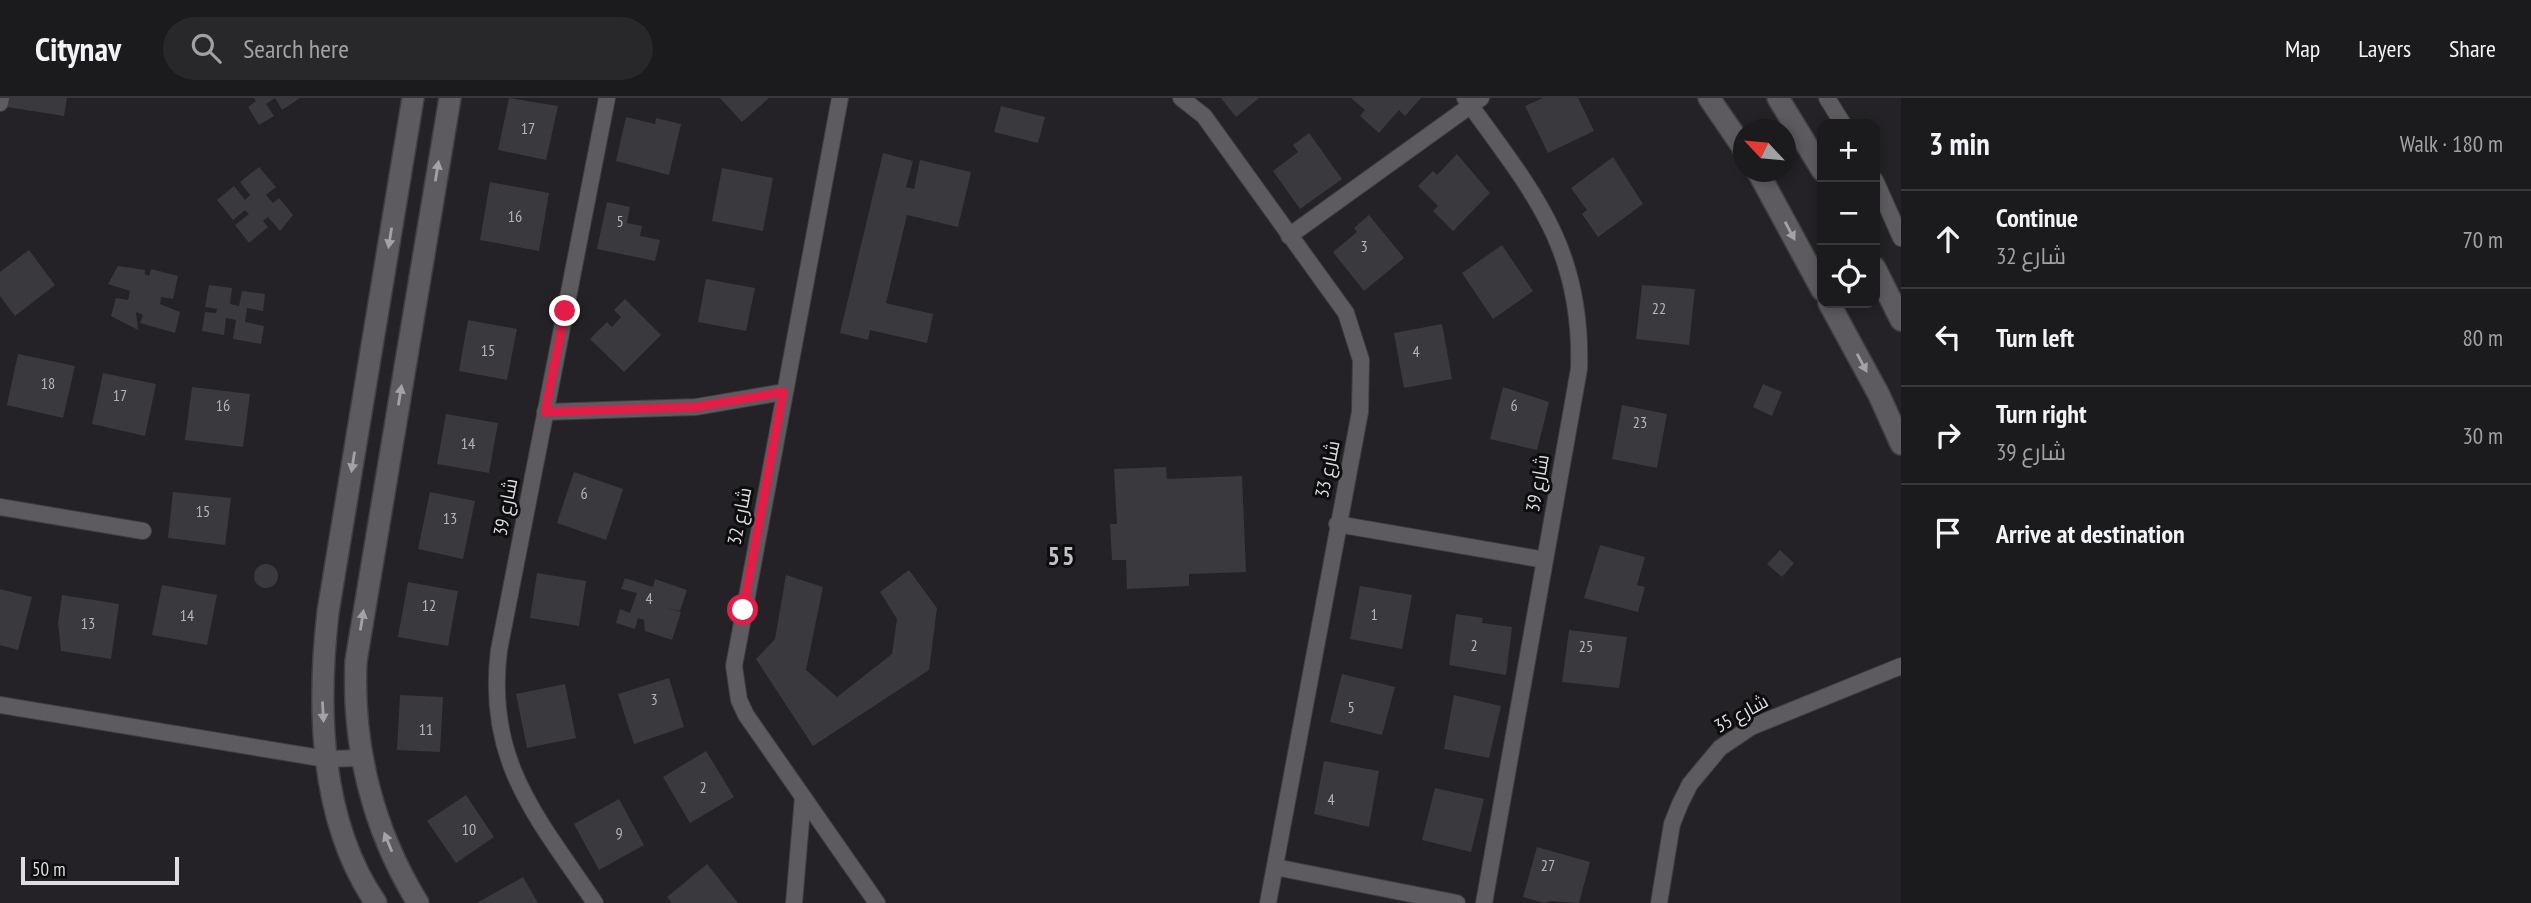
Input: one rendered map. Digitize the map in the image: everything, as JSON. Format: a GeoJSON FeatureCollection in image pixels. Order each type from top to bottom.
{"type":"FeatureCollection","features":[{"type":"Feature","properties":{"kind":"street"},"geometry":{"type":"LineString","coordinates":[[376,903],[368,891],[342,827],[326,759],[322,681],[328,612],[413,98]]}},
{"type":"Feature","properties":{"kind":"street"},"geometry":{"type":"LineString","coordinates":[[418,903],[379,822],[362,758],[354,703],[356,661],[450,98]]}},
{"type":"Feature","properties":{"kind":"street","name":"شارع 39"},"geometry":{"type":"LineString","coordinates":[[595,903],[518,786],[498,720],[496,685],[499,650],[607,98]]}},
{"type":"Feature","properties":{"kind":"street","name":"شارع 32"},"geometry":{"type":"LineString","coordinates":[[840,98],[783,392],[736,649],[734,675],[739,700],[746,715],[877,903]]}},
{"type":"Feature","properties":{"kind":"street","name":"شارع 33"},"geometry":{"type":"LineString","coordinates":[[1181,98],[1203,116],[1346,313],[1361,360],[1360,412],[1268,903]]}},
{"type":"Feature","properties":{"kind":"street"},"geometry":{"type":"LineString","coordinates":[[1709,98],[1733,133]]}},
{"type":"Feature","properties":{"kind":"street"},"geometry":{"type":"LineString","coordinates":[[1778,98],[1817,162]]}},
{"type":"Feature","properties":{"kind":"street"},"geometry":{"type":"LineString","coordinates":[[1827,98],[1840,119]]}},
{"type":"Feature","properties":{"kind":"street"},"geometry":{"type":"LineString","coordinates":[[1289,236],[1472,101]]}},
{"type":"Feature","properties":{"kind":"street","name":"شارع 39"},"geometry":{"type":"LineString","coordinates":[[1472,101],[1545,211],[1569,267],[1577,308],[1579,369],[1484,903]]}},
{"type":"Feature","properties":{"kind":"street"},"geometry":{"type":"LineString","coordinates":[[1763,182],[1817,281]]}},
{"type":"Feature","properties":{"kind":"street"},"geometry":{"type":"LineString","coordinates":[[1876,182],[1901,238]]}},
{"type":"Feature","properties":{"kind":"street"},"geometry":{"type":"LineString","coordinates":[[1880,278],[1901,320]]}},
{"type":"Feature","properties":{"kind":"street"},"geometry":{"type":"LineString","coordinates":[[1832,308],[1879,395],[1901,444]]}},
{"type":"Feature","properties":{"kind":"street"},"geometry":{"type":"LineString","coordinates":[[545,412],[696,407],[783,392]]}},
{"type":"Feature","properties":{"kind":"street"},"geometry":{"type":"LineString","coordinates":[[0,508],[143,531]]}},
{"type":"Feature","properties":{"kind":"street"},"geometry":{"type":"LineString","coordinates":[[1337,524],[1545,560]]}},
{"type":"Feature","properties":{"kind":"street","name":"شارع 35"},"geometry":{"type":"LineString","coordinates":[[1659,903],[1672,824],[1690,784],[1720,747],[1751,727],[1901,666]]}},
{"type":"Feature","properties":{"kind":"street"},"geometry":{"type":"LineString","coordinates":[[0,705],[326,759],[362,758]]}},
{"type":"Feature","properties":{"kind":"street"},"geometry":{"type":"LineString","coordinates":[[794,903],[803,797]]}},
{"type":"Feature","properties":{"kind":"street"},"geometry":{"type":"LineString","coordinates":[[1275,867],[1457,903]]}},
{"type":"Feature","properties":{"kind":"building"},"geometry":{"type":"Polygon","coordinates":[[[9,98],[67,98],[64,116],[7,107],[9,98]]]}},
{"type":"Feature","properties":{"kind":"building"},"geometry":{"type":"Polygon","coordinates":[[[254,98],[275,98],[266,104],[274,116],[259,125],[248,107],[256,101],[254,98]]]}},
{"type":"Feature","properties":{"kind":"building"},"geometry":{"type":"Polygon","coordinates":[[[275,98],[300,98],[282,110],[275,98]]]}},
{"type":"Feature","properties":{"kind":"building"},"geometry":{"type":"Polygon","coordinates":[[[509,98],[558,106],[546,160],[498,150],[509,98]]]}},
{"type":"Feature","properties":{"kind":"building"},"geometry":{"type":"Polygon","coordinates":[[[720,98],[769,98],[742,122],[720,98]]]}},
{"type":"Feature","properties":{"kind":"building"},"geometry":{"type":"Polygon","coordinates":[[[1221,98],[1259,98],[1236,117],[1221,98]]]}},
{"type":"Feature","properties":{"kind":"building"},"geometry":{"type":"Polygon","coordinates":[[[1351,98],[1421,98],[1405,116],[1399,110],[1379,133],[1360,116],[1365,110],[1351,98]]]}},
{"type":"Feature","properties":{"kind":"building"},"geometry":{"type":"Polygon","coordinates":[[[1543,98],[1578,98],[1594,131],[1548,153],[1525,106],[1543,98]]]}},
{"type":"Feature","properties":{"kind":"building"},"geometry":{"type":"Polygon","coordinates":[[[1001,106],[1045,117],[1038,143],[994,132],[1001,106]]]}},
{"type":"Feature","properties":{"kind":"building"},"geometry":{"type":"Polygon","coordinates":[[[626,117],[655,124],[656,118],[681,124],[669,175],[616,161],[626,117]]]}},
{"type":"Feature","properties":{"kind":"building"},"geometry":{"type":"Polygon","coordinates":[[[1309,133],[1342,179],[1300,209],[1273,171],[1298,152],[1293,145],[1309,133]]]}},
{"type":"Feature","properties":{"kind":"building"},"geometry":{"type":"Polygon","coordinates":[[[883,153],[913,161],[906,187],[914,189],[920,160],[971,172],[958,227],[907,215],[886,303],[933,314],[927,343],[870,330],[868,340],[840,333],[883,153]]]}},
{"type":"Feature","properties":{"kind":"building"},"geometry":{"type":"Polygon","coordinates":[[[1457,154],[1490,193],[1453,231],[1433,211],[1438,206],[1418,186],[1433,171],[1437,175],[1457,154]]]}},
{"type":"Feature","properties":{"kind":"building"},"geometry":{"type":"Polygon","coordinates":[[[1613,157],[1643,204],[1598,237],[1582,214],[1587,210],[1571,188],[1613,157]]]}},
{"type":"Feature","properties":{"kind":"building"},"geometry":{"type":"Polygon","coordinates":[[[259,167],[276,187],[266,195],[273,203],[279,198],[293,215],[280,231],[268,217],[263,221],[268,227],[249,243],[235,225],[249,214],[245,210],[233,220],[217,200],[234,186],[245,200],[250,195],[240,182],[259,167]]]}},
{"type":"Feature","properties":{"kind":"building"},"geometry":{"type":"Polygon","coordinates":[[[722,168],[773,178],[763,231],[712,221],[722,168]]]}},
{"type":"Feature","properties":{"kind":"building"},"geometry":{"type":"Polygon","coordinates":[[[490,182],[549,193],[539,251],[480,240],[490,182]]]}},
{"type":"Feature","properties":{"kind":"building"},"geometry":{"type":"Polygon","coordinates":[[[607,202],[630,207],[627,223],[642,226],[640,236],[660,240],[655,261],[597,249],[607,202]]]}},
{"type":"Feature","properties":{"kind":"building"},"geometry":{"type":"Polygon","coordinates":[[[1369,215],[1404,258],[1364,291],[1333,252],[1357,232],[1354,228],[1369,215]]]}},
{"type":"Feature","properties":{"kind":"building"},"geometry":{"type":"Polygon","coordinates":[[[1502,245],[1533,291],[1493,319],[1462,273],[1502,245]]]}},
{"type":"Feature","properties":{"kind":"building"},"geometry":{"type":"Polygon","coordinates":[[[29,250],[55,285],[15,316],[0,296],[0,272],[29,250]]]}},
{"type":"Feature","properties":{"kind":"building"},"geometry":{"type":"Polygon","coordinates":[[[118,266],[145,270],[145,274],[149,276],[151,269],[178,276],[173,299],[161,297],[160,304],[180,312],[175,333],[140,323],[143,315],[136,312],[138,330],[111,316],[116,298],[128,300],[130,291],[108,284],[118,266]]]}},
{"type":"Feature","properties":{"kind":"building"},"geometry":{"type":"Polygon","coordinates":[[[706,279],[755,288],[746,331],[698,322],[706,279]]]}},
{"type":"Feature","properties":{"kind":"building"},"geometry":{"type":"Polygon","coordinates":[[[209,285],[232,288],[230,304],[239,306],[242,291],[265,294],[263,311],[247,308],[245,322],[264,326],[261,344],[233,339],[236,320],[226,318],[224,335],[202,331],[205,312],[216,313],[217,309],[205,307],[209,285]]]}},
{"type":"Feature","properties":{"kind":"building"},"geometry":{"type":"Polygon","coordinates":[[[1642,285],[1695,289],[1689,345],[1636,339],[1642,285]]]}},
{"type":"Feature","properties":{"kind":"building"},"geometry":{"type":"Polygon","coordinates":[[[625,299],[661,335],[624,372],[590,339],[607,322],[612,327],[621,317],[614,310],[625,299]]]}},
{"type":"Feature","properties":{"kind":"building"},"geometry":{"type":"Polygon","coordinates":[[[468,320],[517,329],[507,380],[459,371],[468,320]]]}},
{"type":"Feature","properties":{"kind":"building"},"geometry":{"type":"Polygon","coordinates":[[[1442,324],[1452,379],[1404,388],[1394,333],[1442,324]]]}},
{"type":"Feature","properties":{"kind":"building"},"geometry":{"type":"Polygon","coordinates":[[[18,354],[75,366],[63,418],[7,405],[18,354]]]}},
{"type":"Feature","properties":{"kind":"building"},"geometry":{"type":"Polygon","coordinates":[[[103,373],[156,384],[145,436],[92,424],[103,373]]]}},
{"type":"Feature","properties":{"kind":"building"},"geometry":{"type":"Polygon","coordinates":[[[1763,384],[1782,392],[1772,416],[1753,407],[1763,384]]]}},
{"type":"Feature","properties":{"kind":"building"},"geometry":{"type":"Polygon","coordinates":[[[192,387],[250,394],[243,447],[185,440],[192,387]]]}},
{"type":"Feature","properties":{"kind":"building"},"geometry":{"type":"Polygon","coordinates":[[[1503,387],[1549,402],[1537,450],[1490,439],[1503,387]]]}},
{"type":"Feature","properties":{"kind":"building"},"geometry":{"type":"Polygon","coordinates":[[[1622,405],[1667,414],[1657,468],[1612,459],[1622,405]]]}},
{"type":"Feature","properties":{"kind":"building"},"geometry":{"type":"Polygon","coordinates":[[[446,414],[498,423],[489,473],[437,464],[446,414]]]}},
{"type":"Feature","properties":{"kind":"building"},"geometry":{"type":"Polygon","coordinates":[[[1166,467],[1167,479],[1242,476],[1246,572],[1189,574],[1189,586],[1127,589],[1126,560],[1112,560],[1110,524],[1117,524],[1114,469],[1166,467]]]}},
{"type":"Feature","properties":{"kind":"building"},"geometry":{"type":"Polygon","coordinates":[[[574,472],[623,489],[606,540],[557,523],[574,472]]]}},
{"type":"Feature","properties":{"kind":"building"},"geometry":{"type":"Polygon","coordinates":[[[173,492],[231,498],[225,545],[168,538],[173,492]]]}},
{"type":"Feature","properties":{"kind":"building"},"geometry":{"type":"Polygon","coordinates":[[[430,492],[475,501],[463,559],[418,549],[430,492]]]}},
{"type":"Feature","properties":{"kind":"building"},"geometry":{"type":"Polygon","coordinates":[[[1600,545],[1645,557],[1637,585],[1645,587],[1638,612],[1584,598],[1600,545]]]}},
{"type":"Feature","properties":{"kind":"building"},"geometry":{"type":"Polygon","coordinates":[[[1780,550],[1794,563],[1782,577],[1767,564],[1780,550]]]}},
{"type":"Feature","properties":{"kind":"building"},"geometry":{"type":"Polygon","coordinates":[[[266,564],[277,571],[278,576],[271,587],[266,588],[255,581],[254,576],[261,565],[266,564]]]}},
{"type":"Feature","properties":{"kind":"building"},"geometry":{"type":"Polygon","coordinates":[[[909,570],[937,608],[929,670],[813,746],[756,659],[775,639],[786,575],[823,587],[806,670],[837,697],[892,654],[897,619],[880,592],[909,570]]]}},
{"type":"Feature","properties":{"kind":"building"},"geometry":{"type":"Polygon","coordinates":[[[537,573],[586,581],[579,626],[530,618],[537,573]]]}},
{"type":"Feature","properties":{"kind":"building"},"geometry":{"type":"Polygon","coordinates":[[[625,578],[653,587],[655,579],[687,590],[680,611],[667,608],[681,612],[672,640],[645,631],[644,620],[638,618],[635,629],[616,623],[620,609],[630,613],[637,593],[621,589],[625,578]]]}},
{"type":"Feature","properties":{"kind":"building"},"geometry":{"type":"Polygon","coordinates":[[[408,582],[458,591],[448,646],[398,637],[408,582]]]}},
{"type":"Feature","properties":{"kind":"building"},"geometry":{"type":"Polygon","coordinates":[[[162,585],[217,595],[207,645],[152,635],[162,585]]]}},
{"type":"Feature","properties":{"kind":"building"},"geometry":{"type":"Polygon","coordinates":[[[1360,586],[1412,595],[1402,649],[1350,639],[1360,586]]]}},
{"type":"Feature","properties":{"kind":"building"},"geometry":{"type":"Polygon","coordinates":[[[0,589],[32,597],[18,650],[0,645],[0,589]]]}},
{"type":"Feature","properties":{"kind":"building"},"geometry":{"type":"Polygon","coordinates":[[[62,595],[119,604],[111,659],[61,651],[58,623],[62,595]]]}},
{"type":"Feature","properties":{"kind":"building"},"geometry":{"type":"Polygon","coordinates":[[[1456,614],[1483,618],[1482,623],[1512,627],[1506,675],[1449,665],[1456,614]]]}},
{"type":"Feature","properties":{"kind":"building"},"geometry":{"type":"Polygon","coordinates":[[[1569,630],[1627,637],[1619,688],[1562,682],[1569,630]]]}},
{"type":"Feature","properties":{"kind":"building"},"geometry":{"type":"Polygon","coordinates":[[[1342,674],[1395,687],[1382,735],[1330,722],[1342,674]]]}},
{"type":"Feature","properties":{"kind":"building"},"geometry":{"type":"Polygon","coordinates":[[[669,678],[684,727],[634,744],[618,694],[669,678]]]}},
{"type":"Feature","properties":{"kind":"building"},"geometry":{"type":"Polygon","coordinates":[[[565,684],[576,738],[527,748],[516,694],[565,684]]]}},
{"type":"Feature","properties":{"kind":"building"},"geometry":{"type":"Polygon","coordinates":[[[400,695],[443,697],[440,752],[397,750],[400,695]]]}},
{"type":"Feature","properties":{"kind":"building"},"geometry":{"type":"Polygon","coordinates":[[[1454,695],[1501,706],[1489,758],[1444,749],[1454,695]]]}},
{"type":"Feature","properties":{"kind":"building"},"geometry":{"type":"Polygon","coordinates":[[[706,751],[734,797],[690,823],[663,777],[706,751]]]}},
{"type":"Feature","properties":{"kind":"building"},"geometry":{"type":"Polygon","coordinates":[[[1324,761],[1379,771],[1369,827],[1314,814],[1324,761]]]}},
{"type":"Feature","properties":{"kind":"building"},"geometry":{"type":"Polygon","coordinates":[[[1435,788],[1484,799],[1471,852],[1422,840],[1435,788]]]}},
{"type":"Feature","properties":{"kind":"building"},"geometry":{"type":"Polygon","coordinates":[[[466,795],[494,837],[456,863],[427,821],[466,795]]]}},
{"type":"Feature","properties":{"kind":"building"},"geometry":{"type":"Polygon","coordinates":[[[619,799],[644,845],[599,870],[574,824],[619,799]]]}},
{"type":"Feature","properties":{"kind":"building"},"geometry":{"type":"Polygon","coordinates":[[[1537,847],[1590,862],[1579,903],[1544,903],[1523,897],[1537,847]]]}},
{"type":"Feature","properties":{"kind":"building"},"geometry":{"type":"Polygon","coordinates":[[[707,864],[738,903],[672,903],[667,897],[707,864]]]}},
{"type":"Feature","properties":{"kind":"building"},"geometry":{"type":"Polygon","coordinates":[[[523,877],[538,903],[477,903],[523,877]]]}},
{"type":"Feature","properties":{"kind":"district","name":"55"},"geometry":{"type":"Point","coordinates":[1062,555]}},
{"type":"Feature","properties":{"kind":"route"},"geometry":{"type":"LineString","coordinates":[[565,311],[545,412],[696,407],[783,392],[743,610]]}}]}
